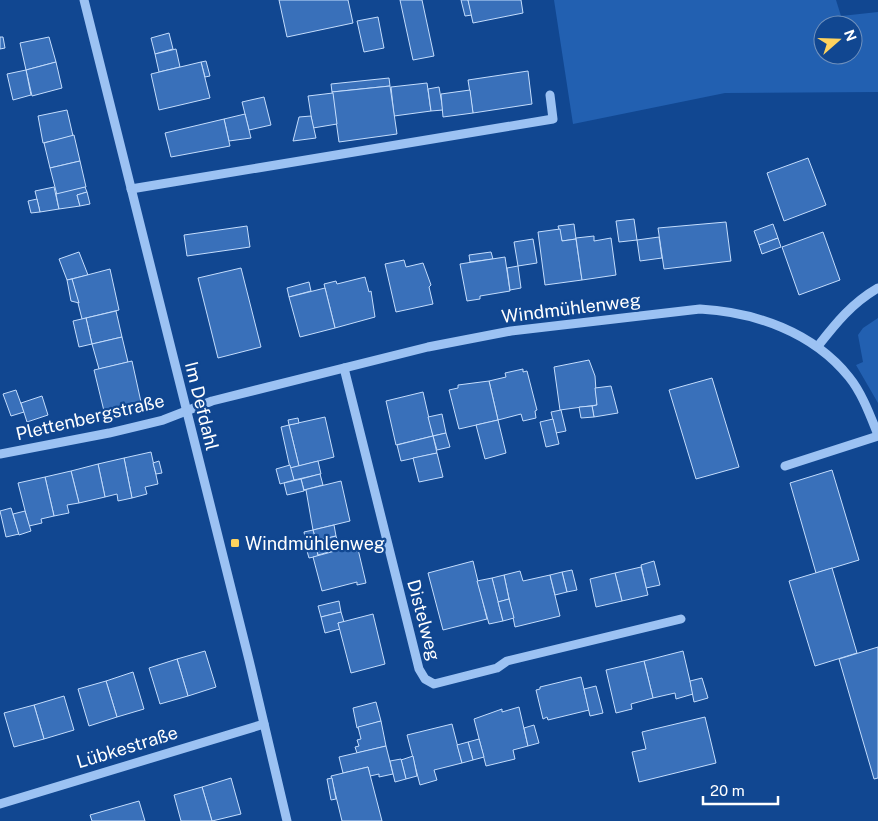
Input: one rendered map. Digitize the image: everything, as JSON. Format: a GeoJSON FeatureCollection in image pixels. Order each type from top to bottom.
{"type":"FeatureCollection","features":[{"type":"Feature","properties":{"kind":"street","name":"Im Defdahl"},"geometry":{"type":"LineString","coordinates":[[84,0],[287,821]]}},
{"type":"Feature","properties":{"kind":"street"},"geometry":{"type":"LineString","coordinates":[[131,189],[552,118],[550,95]]}},
{"type":"Feature","properties":{"kind":"street"},"geometry":{"type":"LineString","coordinates":[[818,346],[846,312],[862,298],[878,288]]}},
{"type":"Feature","properties":{"kind":"street","name":"Windmühlenweg"},"geometry":{"type":"LineString","coordinates":[[186,411],[212,402],[428,347],[511,331],[700,308],[726,310],[755,316],[818,346],[849,377],[865,405],[878,436]]}},
{"type":"Feature","properties":{"kind":"street","name":"Distelweg"},"geometry":{"type":"LineString","coordinates":[[344,368],[419,668],[425,679],[434,684],[497,668],[507,661],[681,619]]}},
{"type":"Feature","properties":{"kind":"street","name":"Plettenbergstraße"},"geometry":{"type":"LineString","coordinates":[[0,454],[109,433],[163,420],[186,411]]}},
{"type":"Feature","properties":{"kind":"street"},"geometry":{"type":"LineString","coordinates":[[785,466],[878,436]]}},
{"type":"Feature","properties":{"kind":"street","name":"Lübkestraße"},"geometry":{"type":"LineString","coordinates":[[0,804],[264,724]]}},
{"type":"Feature","properties":{"kind":"shaded area"},"geometry":{"type":"Polygon","coordinates":[[[554,0],[836,0],[841,15],[813,15],[813,65],[863,65],[863,15],[850,15],[878,12],[878,92],[725,93],[573,124],[554,0]]]}},
{"type":"Feature","properties":{"kind":"shaded area"},"geometry":{"type":"Polygon","coordinates":[[[878,318],[878,403],[856,365],[863,362],[858,335],[863,328],[878,318]]]}},
{"type":"Feature","properties":{"kind":"building"},"geometry":{"type":"Polygon","coordinates":[[[279,0],[348,0],[353,23],[287,37],[279,0]]]}},
{"type":"Feature","properties":{"kind":"building"},"geometry":{"type":"Polygon","coordinates":[[[400,0],[422,0],[434,56],[413,60],[400,0]]]}},
{"type":"Feature","properties":{"kind":"building"},"geometry":{"type":"Polygon","coordinates":[[[461,0],[468,0],[472,15],[465,16],[461,0]]]}},
{"type":"Feature","properties":{"kind":"building"},"geometry":{"type":"Polygon","coordinates":[[[468,0],[521,0],[523,13],[473,23],[468,0]]]}},
{"type":"Feature","properties":{"kind":"building"},"geometry":{"type":"Polygon","coordinates":[[[378,17],[384,48],[364,52],[357,21],[378,17]]]}},
{"type":"Feature","properties":{"kind":"building"},"geometry":{"type":"Polygon","coordinates":[[[169,33],[173,49],[155,54],[151,38],[169,33]]]}},
{"type":"Feature","properties":{"kind":"building"},"geometry":{"type":"Polygon","coordinates":[[[0,37],[3,37],[5,48],[0,49],[0,37]]]}},
{"type":"Feature","properties":{"kind":"building"},"geometry":{"type":"Polygon","coordinates":[[[49,37],[56,62],[26,70],[20,43],[49,37]]]}},
{"type":"Feature","properties":{"kind":"building"},"geometry":{"type":"Polygon","coordinates":[[[176,49],[180,67],[159,72],[155,54],[176,49]]]}},
{"type":"Feature","properties":{"kind":"building"},"geometry":{"type":"Polygon","coordinates":[[[206,61],[210,76],[205,77],[201,62],[206,61]]]}},
{"type":"Feature","properties":{"kind":"building"},"geometry":{"type":"Polygon","coordinates":[[[56,62],[62,88],[32,96],[26,70],[56,62]]]}},
{"type":"Feature","properties":{"kind":"building"},"geometry":{"type":"Polygon","coordinates":[[[201,62],[210,98],[159,110],[151,74],[201,62]]]}},
{"type":"Feature","properties":{"kind":"building"},"geometry":{"type":"Polygon","coordinates":[[[26,70],[31,95],[13,100],[7,74],[26,70]]]}},
{"type":"Feature","properties":{"kind":"building"},"geometry":{"type":"Polygon","coordinates":[[[528,71],[532,104],[473,113],[468,80],[528,71]]]}},
{"type":"Feature","properties":{"kind":"building"},"geometry":{"type":"Polygon","coordinates":[[[389,78],[390,86],[332,92],[331,84],[389,78]]]}},
{"type":"Feature","properties":{"kind":"building"},"geometry":{"type":"Polygon","coordinates":[[[427,83],[431,111],[394,116],[391,87],[427,83]]]}},
{"type":"Feature","properties":{"kind":"building"},"geometry":{"type":"Polygon","coordinates":[[[390,86],[397,134],[339,142],[332,92],[390,86]]]}},
{"type":"Feature","properties":{"kind":"building"},"geometry":{"type":"Polygon","coordinates":[[[439,87],[443,110],[431,111],[428,89],[439,87]]]}},
{"type":"Feature","properties":{"kind":"building"},"geometry":{"type":"Polygon","coordinates":[[[470,90],[473,113],[443,117],[441,94],[470,90]]]}},
{"type":"Feature","properties":{"kind":"building"},"geometry":{"type":"Polygon","coordinates":[[[333,93],[337,124],[313,128],[308,96],[333,93]]]}},
{"type":"Feature","properties":{"kind":"building"},"geometry":{"type":"Polygon","coordinates":[[[264,97],[271,125],[249,130],[242,102],[264,97]]]}},
{"type":"Feature","properties":{"kind":"building"},"geometry":{"type":"Polygon","coordinates":[[[67,110],[73,136],[43,143],[38,116],[67,110]]]}},
{"type":"Feature","properties":{"kind":"building"},"geometry":{"type":"Polygon","coordinates":[[[245,114],[251,138],[229,141],[224,119],[245,114]]]}},
{"type":"Feature","properties":{"kind":"building"},"geometry":{"type":"Polygon","coordinates":[[[311,116],[316,138],[293,141],[299,117],[311,116]]]}},
{"type":"Feature","properties":{"kind":"building"},"geometry":{"type":"Polygon","coordinates":[[[224,119],[230,146],[171,157],[165,133],[224,119]]]}},
{"type":"Feature","properties":{"kind":"building"},"geometry":{"type":"Polygon","coordinates":[[[74,135],[80,161],[50,168],[44,143],[74,135]]]}},
{"type":"Feature","properties":{"kind":"building"},"geometry":{"type":"Polygon","coordinates":[[[808,158],[826,205],[784,221],[767,173],[808,158]]]}},
{"type":"Feature","properties":{"kind":"building"},"geometry":{"type":"Polygon","coordinates":[[[80,161],[86,187],[57,195],[50,168],[80,161]]]}},
{"type":"Feature","properties":{"kind":"building"},"geometry":{"type":"Polygon","coordinates":[[[54,187],[59,209],[40,212],[35,191],[54,187]]]}},
{"type":"Feature","properties":{"kind":"building"},"geometry":{"type":"Polygon","coordinates":[[[85,187],[87,192],[77,195],[80,206],[59,209],[56,194],[85,187]]]}},
{"type":"Feature","properties":{"kind":"building"},"geometry":{"type":"Polygon","coordinates":[[[87,192],[90,204],[80,206],[77,195],[87,192]]]}},
{"type":"Feature","properties":{"kind":"building"},"geometry":{"type":"Polygon","coordinates":[[[37,199],[40,212],[31,213],[28,201],[37,199]]]}},
{"type":"Feature","properties":{"kind":"building"},"geometry":{"type":"Polygon","coordinates":[[[634,219],[637,240],[619,242],[616,221],[634,219]]]}},
{"type":"Feature","properties":{"kind":"building"},"geometry":{"type":"Polygon","coordinates":[[[726,222],[731,261],[664,269],[658,228],[726,222]]]}},
{"type":"Feature","properties":{"kind":"building"},"geometry":{"type":"Polygon","coordinates":[[[574,224],[576,239],[562,241],[558,226],[574,224]]]}},
{"type":"Feature","properties":{"kind":"building"},"geometry":{"type":"Polygon","coordinates":[[[773,224],[778,238],[759,245],[754,231],[773,224]]]}},
{"type":"Feature","properties":{"kind":"building"},"geometry":{"type":"Polygon","coordinates":[[[247,226],[250,247],[187,256],[184,235],[247,226]]]}},
{"type":"Feature","properties":{"kind":"building"},"geometry":{"type":"Polygon","coordinates":[[[560,229],[562,241],[576,239],[582,280],[545,285],[538,232],[560,229]]]}},
{"type":"Feature","properties":{"kind":"building"},"geometry":{"type":"Polygon","coordinates":[[[823,232],[840,280],[799,295],[782,247],[823,232]]]}},
{"type":"Feature","properties":{"kind":"building"},"geometry":{"type":"Polygon","coordinates":[[[594,236],[594,241],[611,238],[616,275],[582,280],[576,238],[594,236]]]}},
{"type":"Feature","properties":{"kind":"building"},"geometry":{"type":"Polygon","coordinates":[[[659,237],[662,258],[640,261],[637,240],[659,237]]]}},
{"type":"Feature","properties":{"kind":"building"},"geometry":{"type":"Polygon","coordinates":[[[778,238],[781,247],[762,254],[759,245],[778,238]]]}},
{"type":"Feature","properties":{"kind":"building"},"geometry":{"type":"Polygon","coordinates":[[[533,239],[537,263],[518,266],[514,242],[533,239]]]}},
{"type":"Feature","properties":{"kind":"building"},"geometry":{"type":"Polygon","coordinates":[[[79,252],[88,275],[67,280],[59,259],[79,252]]]}},
{"type":"Feature","properties":{"kind":"building"},"geometry":{"type":"Polygon","coordinates":[[[491,252],[493,259],[470,262],[469,255],[491,252]]]}},
{"type":"Feature","properties":{"kind":"building"},"geometry":{"type":"Polygon","coordinates":[[[505,257],[510,291],[480,296],[480,299],[467,301],[460,264],[505,257]]]}},
{"type":"Feature","properties":{"kind":"building"},"geometry":{"type":"Polygon","coordinates":[[[404,260],[406,267],[423,263],[431,285],[429,287],[433,304],[396,312],[385,264],[404,260]]]}},
{"type":"Feature","properties":{"kind":"building"},"geometry":{"type":"Polygon","coordinates":[[[518,266],[521,288],[510,290],[507,268],[518,266]]]}},
{"type":"Feature","properties":{"kind":"building"},"geometry":{"type":"Polygon","coordinates":[[[241,268],[261,347],[218,358],[198,278],[241,268]]]}},
{"type":"Feature","properties":{"kind":"building"},"geometry":{"type":"Polygon","coordinates":[[[110,269],[119,310],[82,319],[72,279],[110,269]]]}},
{"type":"Feature","properties":{"kind":"building"},"geometry":{"type":"Polygon","coordinates":[[[365,277],[369,292],[371,291],[375,317],[335,328],[324,284],[336,281],[337,284],[365,277]]]}},
{"type":"Feature","properties":{"kind":"building"},"geometry":{"type":"Polygon","coordinates":[[[72,279],[79,303],[71,301],[67,280],[72,279]]]}},
{"type":"Feature","properties":{"kind":"building"},"geometry":{"type":"Polygon","coordinates":[[[309,282],[311,291],[289,297],[287,288],[309,282]]]}},
{"type":"Feature","properties":{"kind":"building"},"geometry":{"type":"Polygon","coordinates":[[[325,288],[335,328],[300,337],[289,297],[325,288]]]}},
{"type":"Feature","properties":{"kind":"building"},"geometry":{"type":"Polygon","coordinates":[[[116,311],[122,337],[92,344],[86,318],[116,311]]]}},
{"type":"Feature","properties":{"kind":"building"},"geometry":{"type":"Polygon","coordinates":[[[86,318],[92,344],[79,347],[73,321],[86,318]]]}},
{"type":"Feature","properties":{"kind":"building"},"geometry":{"type":"Polygon","coordinates":[[[122,337],[128,362],[99,369],[92,344],[122,337]]]}},
{"type":"Feature","properties":{"kind":"building"},"geometry":{"type":"Polygon","coordinates":[[[589,360],[595,376],[597,405],[560,410],[554,367],[589,360]]]}},
{"type":"Feature","properties":{"kind":"building"},"geometry":{"type":"Polygon","coordinates":[[[132,361],[141,402],[104,411],[94,370],[132,361]]]}},
{"type":"Feature","properties":{"kind":"building"},"geometry":{"type":"Polygon","coordinates":[[[523,369],[523,372],[527,371],[537,410],[535,411],[536,418],[523,421],[521,414],[498,420],[489,381],[506,377],[505,373],[523,369]]]}},
{"type":"Feature","properties":{"kind":"building"},"geometry":{"type":"Polygon","coordinates":[[[712,378],[739,467],[696,479],[669,390],[712,378]]]}},
{"type":"Feature","properties":{"kind":"building"},"geometry":{"type":"Polygon","coordinates":[[[489,381],[498,420],[459,429],[449,390],[458,388],[458,385],[489,381]]]}},
{"type":"Feature","properties":{"kind":"building"},"geometry":{"type":"Polygon","coordinates":[[[611,386],[618,413],[594,417],[592,406],[597,405],[595,388],[611,386]]]}},
{"type":"Feature","properties":{"kind":"building"},"geometry":{"type":"Polygon","coordinates":[[[16,390],[24,412],[11,416],[3,394],[16,390]]]}},
{"type":"Feature","properties":{"kind":"building"},"geometry":{"type":"Polygon","coordinates":[[[423,392],[433,436],[396,445],[386,401],[423,392]]]}},
{"type":"Feature","properties":{"kind":"building"},"geometry":{"type":"Polygon","coordinates":[[[42,396],[48,415],[27,422],[21,403],[42,396]]]}},
{"type":"Feature","properties":{"kind":"building"},"geometry":{"type":"Polygon","coordinates":[[[592,406],[594,417],[581,418],[579,407],[592,406]]]}},
{"type":"Feature","properties":{"kind":"building"},"geometry":{"type":"Polygon","coordinates":[[[561,410],[566,431],[556,433],[551,412],[561,410]]]}},
{"type":"Feature","properties":{"kind":"building"},"geometry":{"type":"Polygon","coordinates":[[[442,414],[446,433],[433,436],[428,417],[442,414]]]}},
{"type":"Feature","properties":{"kind":"building"},"geometry":{"type":"Polygon","coordinates":[[[325,417],[334,457],[299,466],[289,425],[325,417]]]}},
{"type":"Feature","properties":{"kind":"building"},"geometry":{"type":"Polygon","coordinates":[[[298,418],[299,423],[289,425],[288,420],[298,418]]]}},
{"type":"Feature","properties":{"kind":"building"},"geometry":{"type":"Polygon","coordinates":[[[553,419],[559,444],[546,447],[540,422],[553,419]]]}},
{"type":"Feature","properties":{"kind":"building"},"geometry":{"type":"Polygon","coordinates":[[[498,420],[506,453],[485,459],[476,425],[498,420]]]}},
{"type":"Feature","properties":{"kind":"building"},"geometry":{"type":"Polygon","coordinates":[[[289,425],[299,466],[290,468],[281,427],[289,425]]]}},
{"type":"Feature","properties":{"kind":"building"},"geometry":{"type":"Polygon","coordinates":[[[446,433],[450,447],[437,450],[433,436],[446,433]]]}},
{"type":"Feature","properties":{"kind":"building"},"geometry":{"type":"Polygon","coordinates":[[[433,436],[437,453],[401,461],[397,445],[433,436]]]}},
{"type":"Feature","properties":{"kind":"building"},"geometry":{"type":"Polygon","coordinates":[[[151,452],[158,484],[145,487],[147,494],[132,498],[124,458],[151,452]]]}},
{"type":"Feature","properties":{"kind":"building"},"geometry":{"type":"Polygon","coordinates":[[[437,453],[443,477],[419,482],[413,458],[437,453]]]}},
{"type":"Feature","properties":{"kind":"building"},"geometry":{"type":"Polygon","coordinates":[[[124,458],[132,498],[118,501],[117,494],[105,497],[98,464],[124,458]]]}},
{"type":"Feature","properties":{"kind":"building"},"geometry":{"type":"Polygon","coordinates":[[[159,461],[162,473],[156,474],[153,463],[159,461]]]}},
{"type":"Feature","properties":{"kind":"building"},"geometry":{"type":"Polygon","coordinates":[[[318,461],[321,474],[294,480],[290,468],[318,461]]]}},
{"type":"Feature","properties":{"kind":"building"},"geometry":{"type":"Polygon","coordinates":[[[98,464],[105,497],[79,503],[71,471],[98,464]]]}},
{"type":"Feature","properties":{"kind":"building"},"geometry":{"type":"Polygon","coordinates":[[[290,465],[294,480],[280,484],[276,469],[290,465]]]}},
{"type":"Feature","properties":{"kind":"building"},"geometry":{"type":"Polygon","coordinates":[[[832,470],[859,560],[816,573],[790,483],[832,470]]]}},
{"type":"Feature","properties":{"kind":"building"},"geometry":{"type":"Polygon","coordinates":[[[71,471],[79,503],[67,505],[69,513],[54,516],[45,477],[71,471]]]}},
{"type":"Feature","properties":{"kind":"building"},"geometry":{"type":"Polygon","coordinates":[[[320,474],[323,485],[304,490],[301,479],[320,474]]]}},
{"type":"Feature","properties":{"kind":"building"},"geometry":{"type":"Polygon","coordinates":[[[45,477],[54,516],[41,519],[42,523],[29,526],[18,483],[45,477]]]}},
{"type":"Feature","properties":{"kind":"building"},"geometry":{"type":"Polygon","coordinates":[[[301,479],[304,491],[287,495],[284,483],[301,479]]]}},
{"type":"Feature","properties":{"kind":"building"},"geometry":{"type":"Polygon","coordinates":[[[341,481],[350,521],[313,530],[306,490],[304,490],[341,481]]]}},
{"type":"Feature","properties":{"kind":"building"},"geometry":{"type":"Polygon","coordinates":[[[11,508],[19,534],[6,537],[0,511],[11,508]]]}},
{"type":"Feature","properties":{"kind":"building"},"geometry":{"type":"Polygon","coordinates":[[[25,511],[31,531],[19,535],[13,514],[25,511]]]}},
{"type":"Feature","properties":{"kind":"building"},"geometry":{"type":"Polygon","coordinates":[[[334,525],[336,536],[316,541],[313,530],[334,525]]]}},
{"type":"Feature","properties":{"kind":"building"},"geometry":{"type":"Polygon","coordinates":[[[313,530],[316,541],[306,543],[304,532],[313,530]]]}},
{"type":"Feature","properties":{"kind":"building"},"geometry":{"type":"Polygon","coordinates":[[[336,536],[340,549],[318,555],[315,541],[336,536]]]}},
{"type":"Feature","properties":{"kind":"building"},"geometry":{"type":"Polygon","coordinates":[[[315,541],[318,556],[309,558],[305,544],[315,541]]]}},
{"type":"Feature","properties":{"kind":"building"},"geometry":{"type":"Polygon","coordinates":[[[357,545],[366,583],[357,585],[357,582],[322,591],[313,557],[357,545]]]}},
{"type":"Feature","properties":{"kind":"building"},"geometry":{"type":"Polygon","coordinates":[[[473,561],[487,619],[443,630],[428,573],[473,561]]]}},
{"type":"Feature","properties":{"kind":"building"},"geometry":{"type":"Polygon","coordinates":[[[654,561],[660,585],[646,588],[641,565],[654,561]]]}},
{"type":"Feature","properties":{"kind":"building"},"geometry":{"type":"Polygon","coordinates":[[[641,567],[648,595],[622,601],[615,573],[641,567]]]}},
{"type":"Feature","properties":{"kind":"building"},"geometry":{"type":"Polygon","coordinates":[[[832,568],[857,653],[815,666],[789,581],[832,568]]]}},
{"type":"Feature","properties":{"kind":"building"},"geometry":{"type":"Polygon","coordinates":[[[572,570],[577,590],[567,592],[562,572],[572,570]]]}},
{"type":"Feature","properties":{"kind":"building"},"geometry":{"type":"Polygon","coordinates":[[[520,571],[523,581],[550,575],[560,616],[515,627],[504,575],[520,571]]]}},
{"type":"Feature","properties":{"kind":"building"},"geometry":{"type":"Polygon","coordinates":[[[562,572],[567,592],[555,595],[550,575],[562,572]]]}},
{"type":"Feature","properties":{"kind":"building"},"geometry":{"type":"Polygon","coordinates":[[[615,573],[622,601],[596,607],[590,579],[615,573]]]}},
{"type":"Feature","properties":{"kind":"building"},"geometry":{"type":"Polygon","coordinates":[[[504,575],[509,599],[498,602],[492,578],[504,575]]]}},
{"type":"Feature","properties":{"kind":"building"},"geometry":{"type":"Polygon","coordinates":[[[492,578],[503,621],[489,624],[477,581],[492,578]]]}},
{"type":"Feature","properties":{"kind":"building"},"geometry":{"type":"Polygon","coordinates":[[[509,599],[514,618],[503,621],[498,602],[509,599]]]}},
{"type":"Feature","properties":{"kind":"building"},"geometry":{"type":"Polygon","coordinates":[[[339,601],[341,612],[321,617],[318,606],[339,601]]]}},
{"type":"Feature","properties":{"kind":"building"},"geometry":{"type":"Polygon","coordinates":[[[341,612],[344,622],[338,623],[340,629],[325,633],[321,617],[341,612]]]}},
{"type":"Feature","properties":{"kind":"building"},"geometry":{"type":"Polygon","coordinates":[[[373,614],[385,664],[351,673],[338,623],[373,614]]]}},
{"type":"Feature","properties":{"kind":"building"},"geometry":{"type":"Polygon","coordinates":[[[878,647],[878,778],[874,779],[839,659],[878,647]]]}},
{"type":"Feature","properties":{"kind":"building"},"geometry":{"type":"Polygon","coordinates":[[[205,651],[216,687],[188,696],[177,659],[205,651]]]}},
{"type":"Feature","properties":{"kind":"building"},"geometry":{"type":"Polygon","coordinates":[[[683,651],[693,694],[676,699],[675,693],[653,698],[644,661],[683,651]]]}},
{"type":"Feature","properties":{"kind":"building"},"geometry":{"type":"Polygon","coordinates":[[[177,659],[188,696],[160,704],[149,668],[177,659]]]}},
{"type":"Feature","properties":{"kind":"building"},"geometry":{"type":"Polygon","coordinates":[[[644,661],[653,698],[631,704],[632,709],[616,713],[606,670],[644,661]]]}},
{"type":"Feature","properties":{"kind":"building"},"geometry":{"type":"Polygon","coordinates":[[[133,672],[144,709],[117,717],[106,681],[133,672]]]}},
{"type":"Feature","properties":{"kind":"building"},"geometry":{"type":"Polygon","coordinates":[[[581,677],[589,710],[548,720],[547,717],[543,719],[536,690],[540,689],[540,687],[581,677]]]}},
{"type":"Feature","properties":{"kind":"building"},"geometry":{"type":"Polygon","coordinates":[[[702,678],[708,698],[694,702],[690,681],[702,678]]]}},
{"type":"Feature","properties":{"kind":"building"},"geometry":{"type":"Polygon","coordinates":[[[106,681],[117,717],[89,726],[78,689],[106,681]]]}},
{"type":"Feature","properties":{"kind":"building"},"geometry":{"type":"Polygon","coordinates":[[[596,686],[603,713],[590,716],[584,689],[596,686]]]}},
{"type":"Feature","properties":{"kind":"building"},"geometry":{"type":"Polygon","coordinates":[[[64,696],[74,730],[44,739],[34,705],[64,696]]]}},
{"type":"Feature","properties":{"kind":"building"},"geometry":{"type":"Polygon","coordinates":[[[376,702],[381,721],[357,728],[353,708],[376,702]]]}},
{"type":"Feature","properties":{"kind":"building"},"geometry":{"type":"Polygon","coordinates":[[[34,705],[44,739],[14,747],[4,713],[34,705]]]}},
{"type":"Feature","properties":{"kind":"building"},"geometry":{"type":"Polygon","coordinates":[[[519,707],[528,746],[513,750],[515,759],[486,766],[474,719],[502,709],[502,712],[519,707]]]}},
{"type":"Feature","properties":{"kind":"building"},"geometry":{"type":"Polygon","coordinates":[[[705,717],[716,763],[639,782],[632,752],[646,749],[642,732],[705,717]]]}},
{"type":"Feature","properties":{"kind":"building"},"geometry":{"type":"Polygon","coordinates":[[[381,721],[386,746],[357,753],[355,747],[359,746],[357,740],[361,739],[358,727],[381,721]]]}},
{"type":"Feature","properties":{"kind":"building"},"geometry":{"type":"Polygon","coordinates":[[[452,724],[462,763],[434,770],[437,780],[420,785],[407,735],[452,724]]]}},
{"type":"Feature","properties":{"kind":"building"},"geometry":{"type":"Polygon","coordinates":[[[534,725],[539,743],[528,746],[524,728],[534,725]]]}},
{"type":"Feature","properties":{"kind":"building"},"geometry":{"type":"Polygon","coordinates":[[[479,739],[484,757],[473,760],[468,742],[479,739]]]}},
{"type":"Feature","properties":{"kind":"building"},"geometry":{"type":"Polygon","coordinates":[[[468,742],[473,760],[462,763],[457,745],[468,742]]]}},
{"type":"Feature","properties":{"kind":"building"},"geometry":{"type":"Polygon","coordinates":[[[386,746],[393,774],[379,777],[379,774],[370,776],[368,767],[343,773],[339,757],[386,746]]]}},
{"type":"Feature","properties":{"kind":"building"},"geometry":{"type":"Polygon","coordinates":[[[413,756],[417,776],[406,779],[401,760],[413,756]]]}},
{"type":"Feature","properties":{"kind":"building"},"geometry":{"type":"Polygon","coordinates":[[[401,759],[406,779],[395,782],[390,761],[401,759]]]}},
{"type":"Feature","properties":{"kind":"building"},"geometry":{"type":"Polygon","coordinates":[[[368,767],[382,821],[342,821],[331,776],[368,767]]]}},
{"type":"Feature","properties":{"kind":"building"},"geometry":{"type":"Polygon","coordinates":[[[231,778],[241,814],[212,821],[202,787],[231,778]]]}},
{"type":"Feature","properties":{"kind":"building"},"geometry":{"type":"Polygon","coordinates":[[[332,778],[336,799],[331,800],[327,779],[332,778]]]}},
{"type":"Feature","properties":{"kind":"building"},"geometry":{"type":"Polygon","coordinates":[[[202,787],[212,821],[181,821],[174,795],[202,787]]]}},
{"type":"Feature","properties":{"kind":"building"},"geometry":{"type":"Polygon","coordinates":[[[139,801],[145,821],[92,821],[90,815],[139,801]]]}},
{"type":"Feature","properties":{"kind":"place","name":"Windmühlenweg"},"geometry":{"type":"Point","coordinates":[235,543]}}]}
